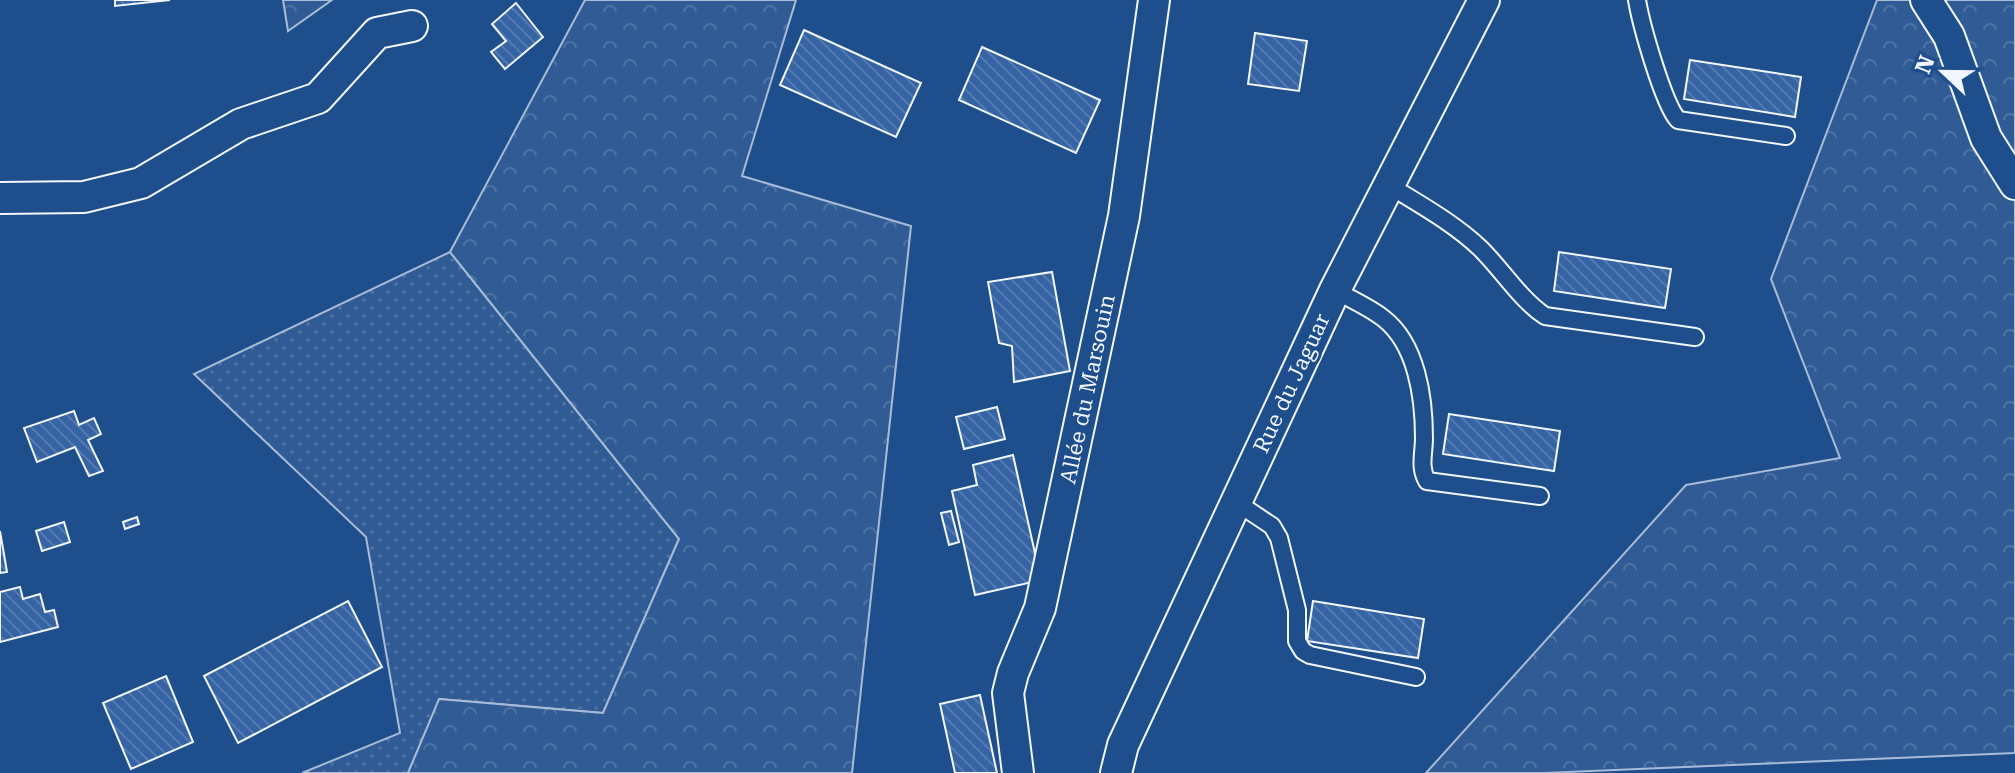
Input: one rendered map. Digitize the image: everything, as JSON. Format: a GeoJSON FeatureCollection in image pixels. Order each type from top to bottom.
{"type":"FeatureCollection","features":[{"type":"Feature","properties":{"kind":"street","name":"Allée du Marsouin"},"geometry":{"type":"LineString","coordinates":[[1018,773],[1008,693],[1040,608],[1124,216],[1154,0]]}},
{"type":"Feature","properties":{"kind":"street","name":"Rue du Jaguar"},"geometry":{"type":"LineString","coordinates":[[1116,773],[1123,745],[1335,290],[1484,0]]}},
{"type":"Feature","properties":{"kind":"street"},"geometry":{"type":"LineString","coordinates":[[1926,0],[1949,36],[1986,138],[2015,184]]}},
{"type":"Feature","properties":{"kind":"street"},"geometry":{"type":"LineString","coordinates":[[0,198],[84,197],[141,183],[241,124],[318,98],[377,33],[412,26]]}},
{"type":"Feature","properties":{"kind":"lane"},"geometry":{"type":"LineString","coordinates":[[1637,0],[1670,107],[1678,120],[1786,136]]}},
{"type":"Feature","properties":{"kind":"lane"},"geometry":{"type":"LineString","coordinates":[[1390,186],[1437,215],[1480,248],[1545,316],[1695,337]]}},
{"type":"Feature","properties":{"kind":"lane"},"geometry":{"type":"LineString","coordinates":[[1335,290],[1384,319],[1407,344],[1418,382],[1424,437],[1423,471],[1427,481],[1540,496]]}},
{"type":"Feature","properties":{"kind":"lane"},"geometry":{"type":"LineString","coordinates":[[1236,502],[1272,526],[1279,538],[1297,610],[1297,641],[1303,651],[1416,677]]}},
{"type":"Feature","properties":{"kind":"green space"},"geometry":{"type":"Polygon","coordinates":[[[283,0],[332,0],[288,31],[283,0]]]}},
{"type":"Feature","properties":{"kind":"green space"},"geometry":{"type":"Polygon","coordinates":[[[585,0],[796,0],[742,176],[911,226],[852,773],[408,773],[439,699],[603,713],[679,539],[450,252],[585,0]]]}},
{"type":"Feature","properties":{"kind":"green space"},"geometry":{"type":"Polygon","coordinates":[[[1877,0],[2015,0],[2015,753],[1544,773],[1426,773],[1686,485],[1840,458],[1771,279],[1877,0]]]}},
{"type":"Feature","properties":{"kind":"green space"},"geometry":{"type":"Polygon","coordinates":[[[450,252],[679,539],[603,713],[440,699],[408,773],[302,773],[400,733],[366,537],[194,374],[450,252]]]}},
{"type":"Feature","properties":{"kind":"building"},"geometry":{"type":"Polygon","coordinates":[[[115,0],[170,0],[115,6],[115,0]]]}},
{"type":"Feature","properties":{"kind":"building"},"geometry":{"type":"Polygon","coordinates":[[[516,3],[543,37],[505,69],[491,52],[506,41],[492,24],[516,3]]]}},
{"type":"Feature","properties":{"kind":"building"},"geometry":{"type":"Polygon","coordinates":[[[804,30],[921,83],[896,137],[780,85],[804,30]]]}},
{"type":"Feature","properties":{"kind":"building"},"geometry":{"type":"Polygon","coordinates":[[[1255,33],[1307,41],[1299,91],[1248,84],[1255,33]]]}},
{"type":"Feature","properties":{"kind":"building"},"geometry":{"type":"Polygon","coordinates":[[[982,47],[1100,100],[1076,153],[959,100],[982,47]]]}},
{"type":"Feature","properties":{"kind":"building"},"geometry":{"type":"Polygon","coordinates":[[[1690,60],[1801,77],[1795,117],[1684,99],[1690,60]]]}},
{"type":"Feature","properties":{"kind":"building"},"geometry":{"type":"Polygon","coordinates":[[[1559,252],[1671,269],[1665,308],[1554,291],[1559,252]]]}},
{"type":"Feature","properties":{"kind":"building"},"geometry":{"type":"Polygon","coordinates":[[[1052,272],[1070,371],[1014,382],[1012,346],[999,343],[988,282],[1052,272]]]}},
{"type":"Feature","properties":{"kind":"building"},"geometry":{"type":"Polygon","coordinates":[[[997,407],[1005,439],[964,449],[956,417],[997,407]]]}},
{"type":"Feature","properties":{"kind":"building"},"geometry":{"type":"Polygon","coordinates":[[[74,411],[79,425],[94,418],[101,434],[88,440],[103,471],[89,476],[75,447],[37,462],[24,428],[74,411]]]}},
{"type":"Feature","properties":{"kind":"building"},"geometry":{"type":"Polygon","coordinates":[[[1449,414],[1560,431],[1554,471],[1443,454],[1449,414]]]}},
{"type":"Feature","properties":{"kind":"building"},"geometry":{"type":"Polygon","coordinates":[[[1013,455],[1041,580],[975,595],[952,491],[977,485],[973,465],[1013,455]]]}},
{"type":"Feature","properties":{"kind":"building"},"geometry":{"type":"Polygon","coordinates":[[[951,511],[959,542],[949,545],[941,513],[951,511]]]}},
{"type":"Feature","properties":{"kind":"building"},"geometry":{"type":"Polygon","coordinates":[[[137,517],[139,524],[125,529],[123,522],[137,517]]]}},
{"type":"Feature","properties":{"kind":"building"},"geometry":{"type":"Polygon","coordinates":[[[64,522],[70,542],[42,551],[36,531],[64,522]]]}},
{"type":"Feature","properties":{"kind":"building"},"geometry":{"type":"Polygon","coordinates":[[[0,531],[7,572],[0,573],[0,531]]]}},
{"type":"Feature","properties":{"kind":"building"},"geometry":{"type":"Polygon","coordinates":[[[20,587],[23,599],[40,594],[45,612],[54,610],[58,627],[0,642],[0,592],[20,587]]]}},
{"type":"Feature","properties":{"kind":"building"},"geometry":{"type":"Polygon","coordinates":[[[348,601],[382,667],[238,743],[204,676],[348,601]]]}},
{"type":"Feature","properties":{"kind":"building"},"geometry":{"type":"Polygon","coordinates":[[[1313,601],[1424,619],[1418,658],[1307,641],[1313,601]]]}},
{"type":"Feature","properties":{"kind":"building"},"geometry":{"type":"Polygon","coordinates":[[[166,676],[193,742],[131,769],[103,703],[166,676]]]}},
{"type":"Feature","properties":{"kind":"building"},"geometry":{"type":"Polygon","coordinates":[[[980,695],[997,773],[955,773],[940,704],[980,695]]]}}]}
